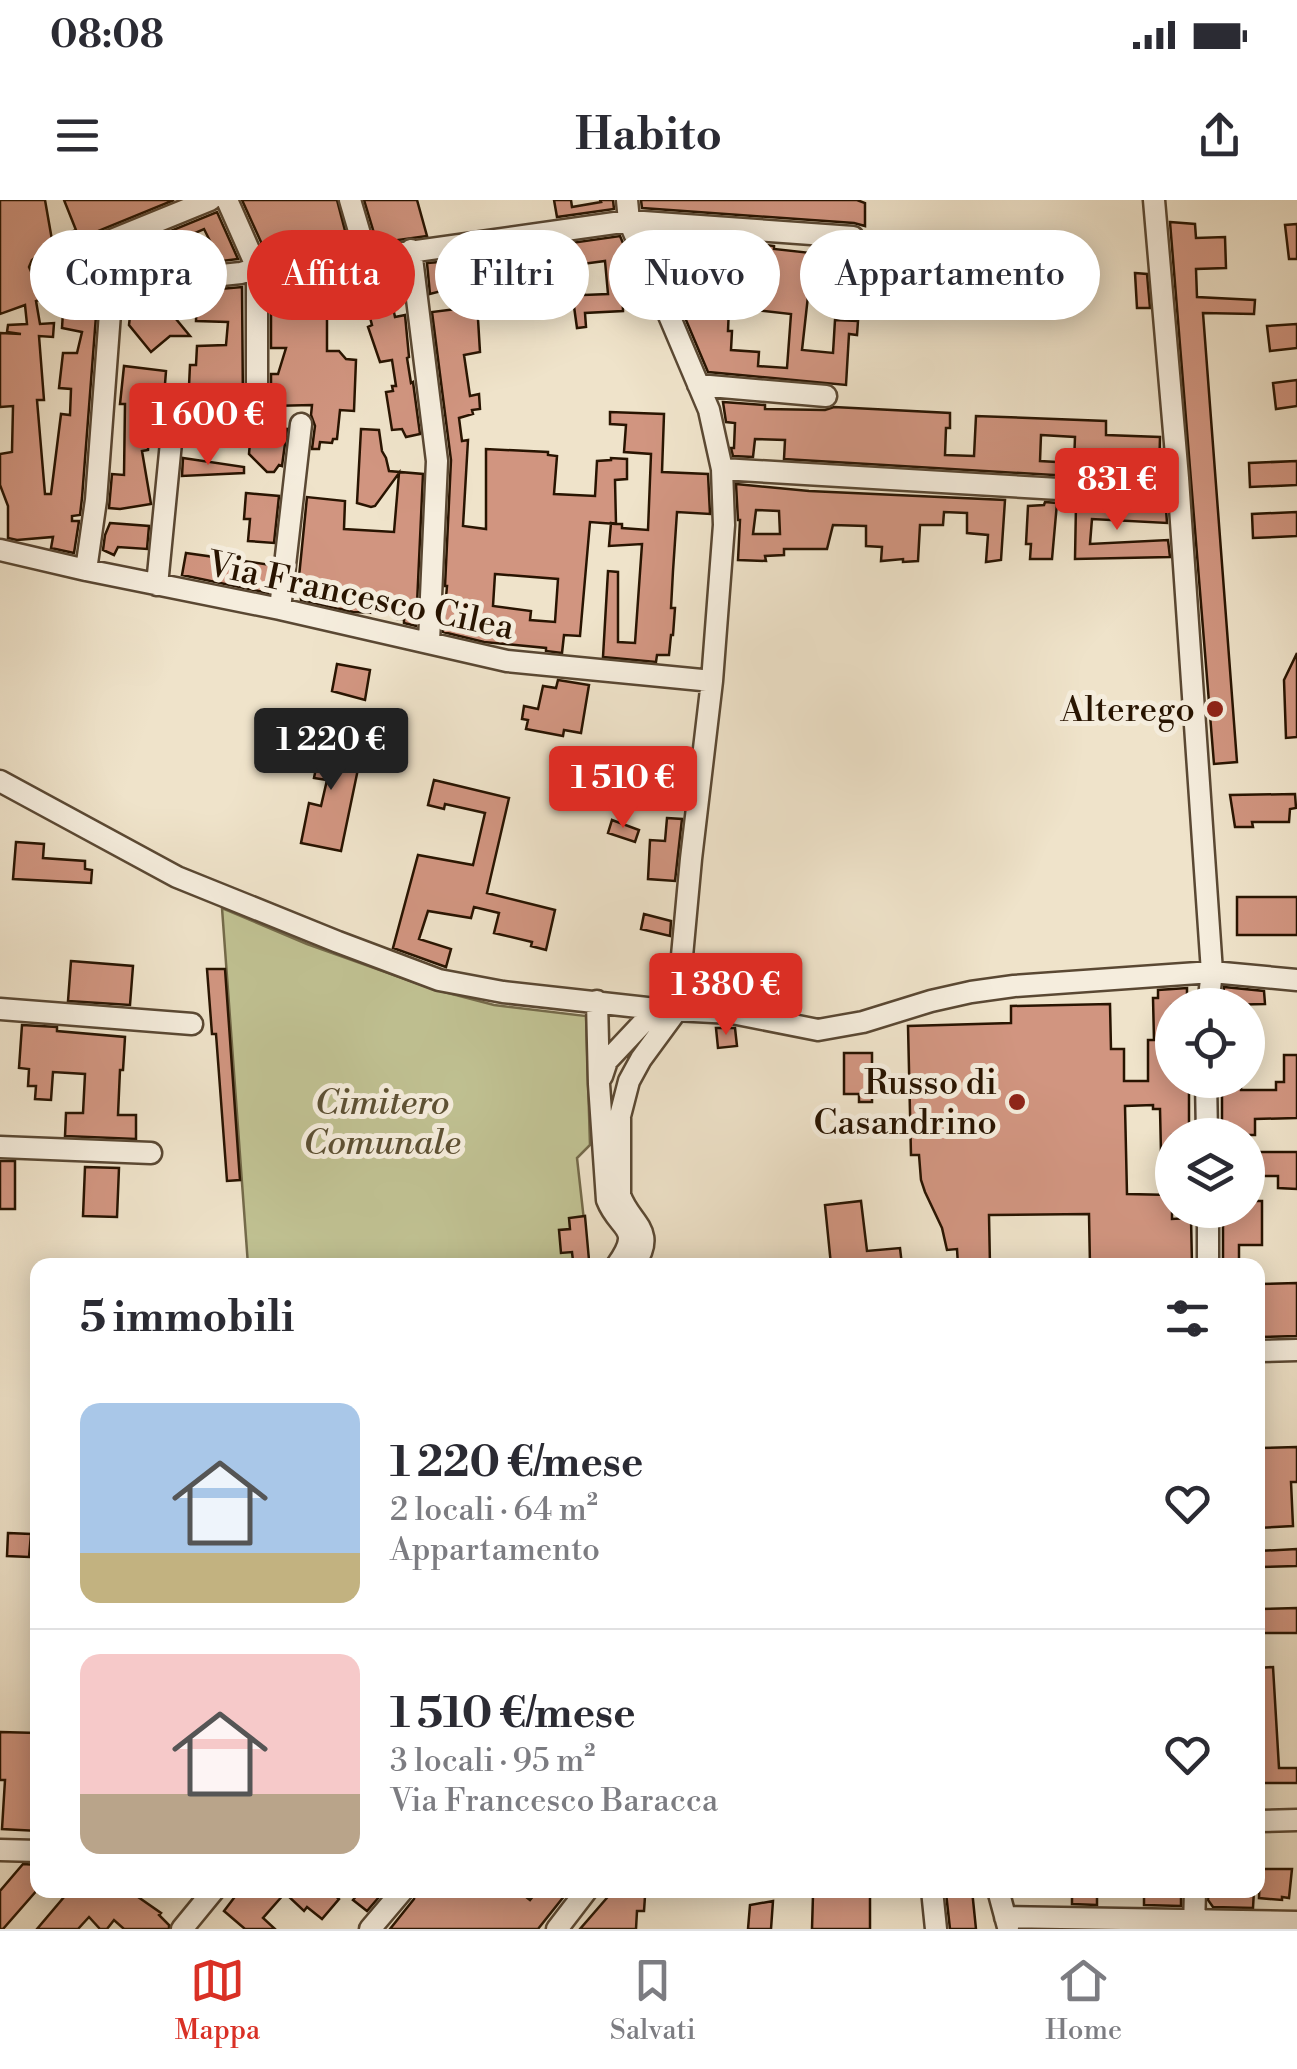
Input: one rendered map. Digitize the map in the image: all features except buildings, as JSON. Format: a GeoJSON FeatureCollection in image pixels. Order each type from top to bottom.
{"type":"FeatureCollection","features":[{"type":"Feature","properties":{"kind":"street"},"geometry":{"type":"LineString","coordinates":[[136,230],[210,200]]}},
{"type":"Feature","properties":{"kind":"street"},"geometry":{"type":"LineString","coordinates":[[227,200],[247,245]]}},
{"type":"Feature","properties":{"kind":"street"},"geometry":{"type":"LineString","coordinates":[[350,200],[359,230]]}},
{"type":"Feature","properties":{"kind":"street"},"geometry":{"type":"LineString","coordinates":[[1154,200],[1212,972],[1210,988]]}},
{"type":"Feature","properties":{"kind":"street"},"geometry":{"type":"LineString","coordinates":[[415,249],[628,210],[800,231]]}},
{"type":"Feature","properties":{"kind":"street"},"geometry":{"type":"LineString","coordinates":[[628,210],[709,410],[722,469],[724,525],[712,681],[666,1009],[629,1080],[620,1116],[620,1195],[644,1235],[638,1258]]}},
{"type":"Feature","properties":{"kind":"street"},"geometry":{"type":"LineString","coordinates":[[86,570],[96,500],[111,300],[116,286],[247,271]]}},
{"type":"Feature","properties":{"kind":"street"},"geometry":{"type":"LineString","coordinates":[[415,288],[438,461],[429,642]]}},
{"type":"Feature","properties":{"kind":"street"},"geometry":{"type":"LineString","coordinates":[[256,405],[257,320]]}},
{"type":"Feature","properties":{"kind":"street"},"geometry":{"type":"LineString","coordinates":[[698,386],[826,396]]}},
{"type":"Feature","properties":{"kind":"street"},"geometry":{"type":"LineString","coordinates":[[157,585],[174,422]]}},
{"type":"Feature","properties":{"kind":"street"},"geometry":{"type":"LineString","coordinates":[[280,609],[301,424]]}},
{"type":"Feature","properties":{"kind":"street"},"geometry":{"type":"LineString","coordinates":[[722,469],[1178,496]]}},
{"type":"Feature","properties":{"kind":"street","name":"Via Francesco Cilea"},"geometry":{"type":"LineString","coordinates":[[0,550],[508,661],[712,681]]}},
{"type":"Feature","properties":{"kind":"street"},"geometry":{"type":"LineString","coordinates":[[0,782],[177,877],[403,967],[439,980],[473,986],[732,1013],[818,1030],[863,1022],[930,1001],[1014,986],[1212,972],[1297,980]]}},
{"type":"Feature","properties":{"kind":"street"},"geometry":{"type":"LineString","coordinates":[[597,1001],[626,1047],[634,1051],[635,1069]]}},
{"type":"Feature","properties":{"kind":"street"},"geometry":{"type":"LineString","coordinates":[[597,1001],[607,1200],[629,1236],[628,1249],[622,1258]]}},
{"type":"Feature","properties":{"kind":"street"},"geometry":{"type":"LineString","coordinates":[[0,1009],[192,1024]]}},
{"type":"Feature","properties":{"kind":"street"},"geometry":{"type":"LineString","coordinates":[[599,1084],[607,1061],[666,1009]]}},
{"type":"Feature","properties":{"kind":"street"},"geometry":{"type":"LineString","coordinates":[[624,1043],[650,1046]]}},
{"type":"Feature","properties":{"kind":"street"},"geometry":{"type":"LineString","coordinates":[[0,1147],[151,1153]]}},
{"type":"Feature","properties":{"kind":"street"},"geometry":{"type":"LineString","coordinates":[[1208,1228],[1208,1258]]}},
{"type":"Feature","properties":{"kind":"street"},"geometry":{"type":"LineString","coordinates":[[1265,1351],[1297,1350]]}},
{"type":"Feature","properties":{"kind":"street"},"geometry":{"type":"LineString","coordinates":[[1265,1820],[1297,1820]]}},
{"type":"Feature","properties":{"kind":"street"},"geometry":{"type":"LineString","coordinates":[[0,1850],[30,1851]]}},
{"type":"Feature","properties":{"kind":"street"},"geometry":{"type":"LineString","coordinates":[[182,1929],[207,1898]]}},
{"type":"Feature","properties":{"kind":"street"},"geometry":{"type":"LineString","coordinates":[[370,1929],[396,1898]]}},
{"type":"Feature","properties":{"kind":"street"},"geometry":{"type":"LineString","coordinates":[[557,1929],[580,1898]]}},
{"type":"Feature","properties":{"kind":"street"},"geometry":{"type":"LineString","coordinates":[[933,1898],[936,1929]]}},
{"type":"Feature","properties":{"kind":"street"},"geometry":{"type":"LineString","coordinates":[[1000,1898],[1008,1926],[1297,1922]]}},
{"type":"Feature","properties":{"kind":"street"},"geometry":{"type":"LineString","coordinates":[[1194,1924],[1195,1898]]}},
{"type":"Feature","properties":{"kind":"green space","name":"Cimitero Comunale"},"geometry":{"type":"Polygon","coordinates":[[[222,908],[307,944],[433,989],[494,1005],[586,1016],[590,1145],[577,1158],[588,1258],[247,1258],[222,908]]]}},
{"type":"Feature","properties":{"kind":"place","name":"Alterego"},"geometry":{"type":"Point","coordinates":[1215,709]}},
{"type":"Feature","properties":{"kind":"place","name":"Russo di Casandrino"},"geometry":{"type":"Point","coordinates":[1017,1102]}}]}
